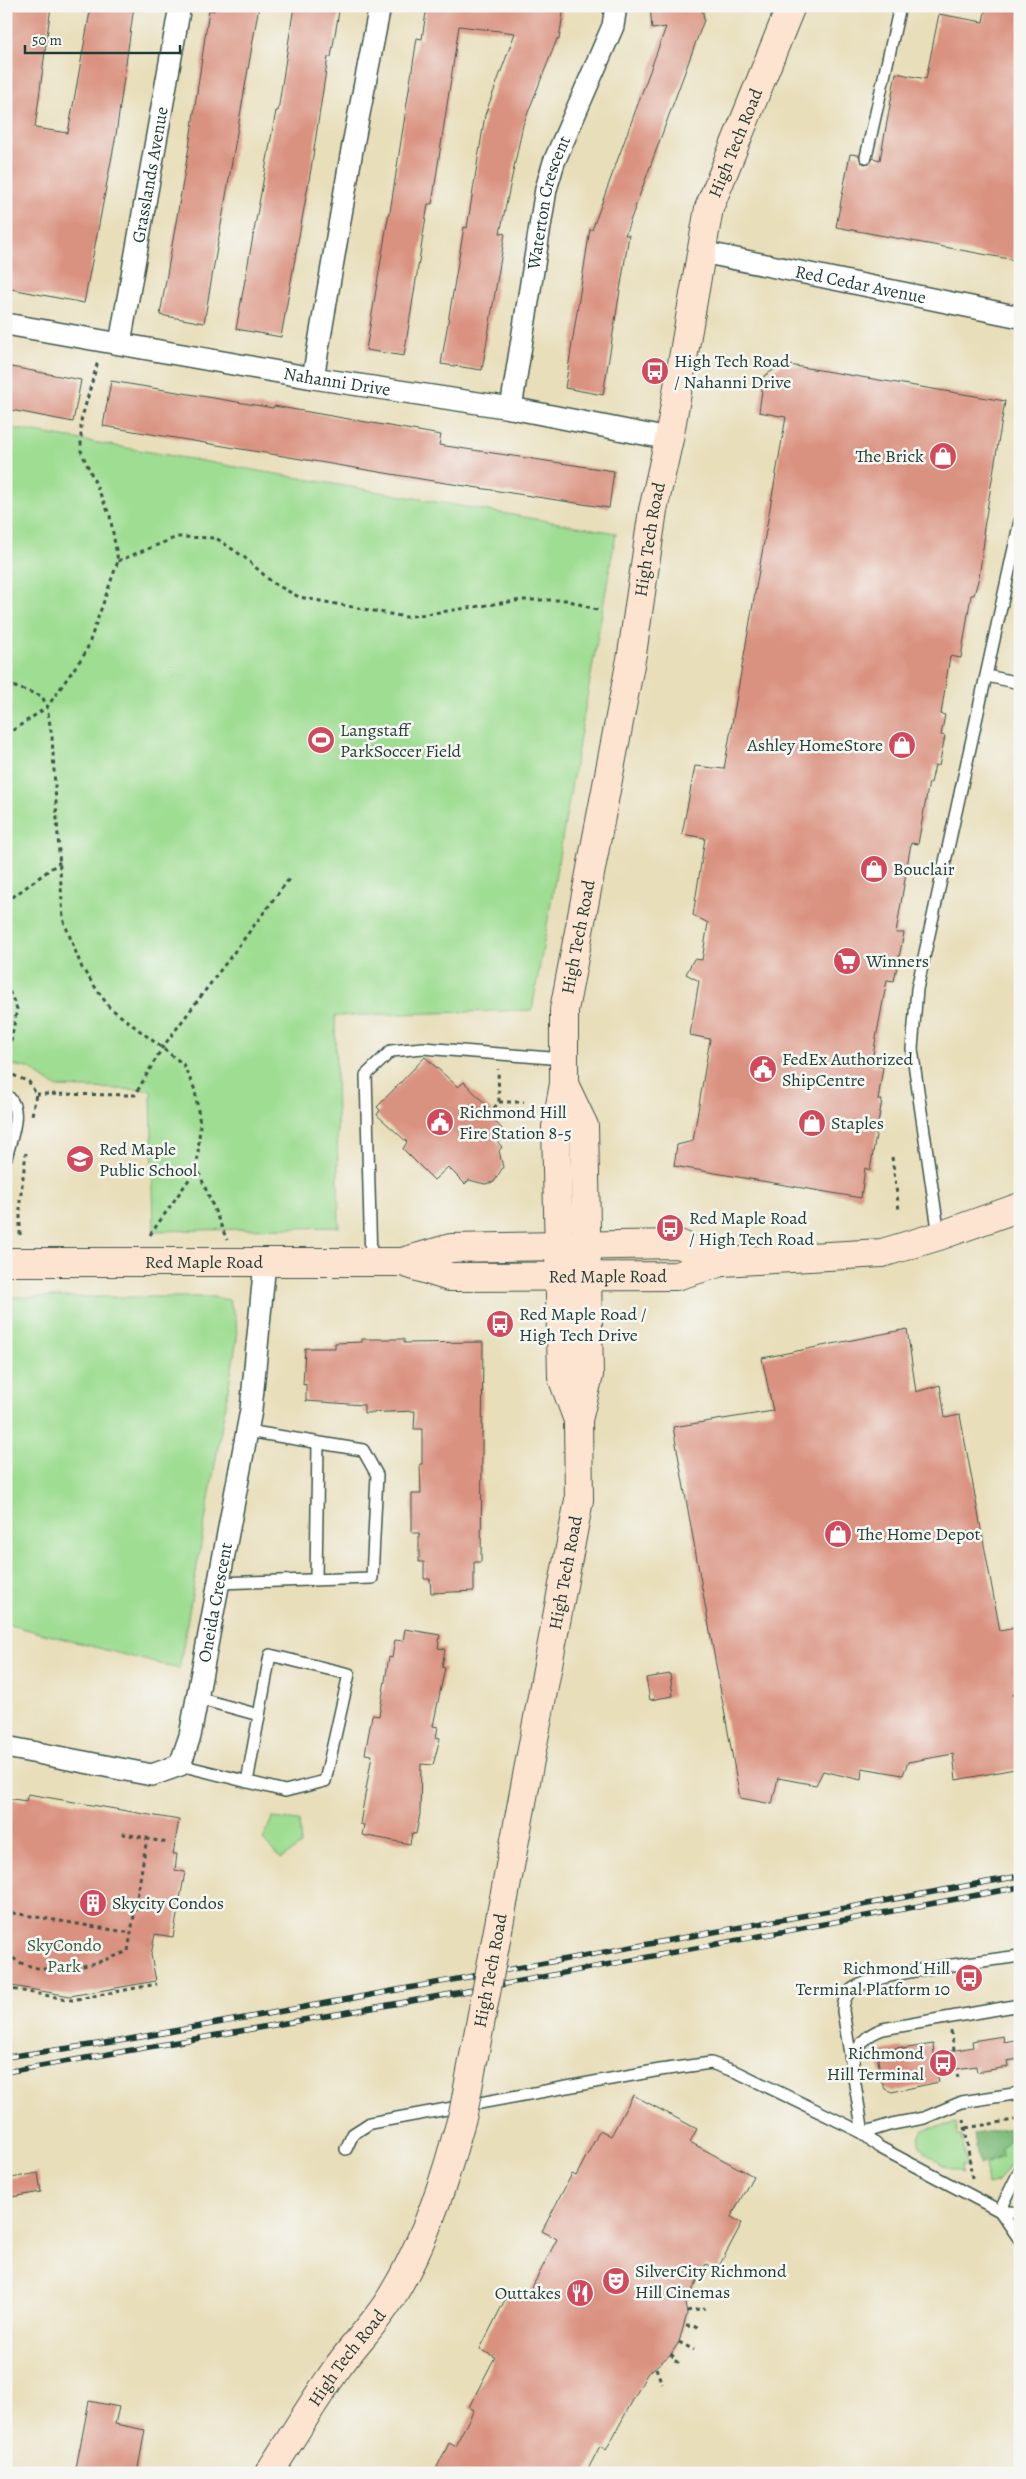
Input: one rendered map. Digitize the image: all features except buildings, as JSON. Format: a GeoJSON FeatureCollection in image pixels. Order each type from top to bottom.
{"type":"FeatureCollection","features":[{"type":"Feature","properties":{"kind":"street","name":"Grasslands Avenue"},"geometry":{"type":"LineString","coordinates":[[120,343],[180,6]]}},
{"type":"Feature","properties":{"kind":"street"},"geometry":{"type":"LineString","coordinates":[[313,378],[352,150],[380,6]]}},
{"type":"Feature","properties":{"kind":"street","name":"Waterton Crescent"},"geometry":{"type":"LineString","coordinates":[[511,408],[546,189],[554,162],[613,26],[616,6]]}},
{"type":"Feature","properties":{"kind":"street","name":"High Tech Road"},"geometry":{"type":"LineString","coordinates":[[578,1420],[562,1377],[556,1128],[564,1071],[564,1010],[626,683],[654,510],[669,439],[709,208],[791,6]]}},
{"type":"Feature","properties":{"kind":"street","name":"Red Cedar Avenue"},"geometry":{"type":"LineString","coordinates":[[702,252],[1020,317]]}},
{"type":"Feature","properties":{"kind":"street","name":"Nahanni Drive"},"geometry":{"type":"LineString","coordinates":[[6,324],[313,378],[511,408],[669,439]]}},
{"type":"Feature","properties":{"kind":"street","name":"High Tech Road"},"geometry":{"type":"LineString","coordinates":[[268,2473],[336,2370],[367,2333],[392,2296],[422,2239],[442,2189],[463,2114],[579,1500],[578,1420],[589,1375],[589,1278],[584,1126],[564,1071]]}},
{"type":"Feature","properties":{"kind":"street","name":"Red Maple Road"},"geometry":{"type":"LineString","coordinates":[[402,1262],[448,1277],[560,1276],[589,1278],[676,1276],[722,1262],[882,1253],[939,1236],[1020,1207]]}},
{"type":"Feature","properties":{"kind":"street","name":"Red Maple Road"},"geometry":{"type":"LineString","coordinates":[[6,1262],[402,1262],[450,1248],[679,1244],[722,1262]]}},
{"type":"Feature","properties":{"kind":"street","name":"Oneida Crescent"},"geometry":{"type":"LineString","coordinates":[[180,1765],[190,1736],[247,1431],[265,1262]]}},
{"type":"Feature","properties":{"kind":"street"},"geometry":{"type":"LineString","coordinates":[[6,1747],[152,1775],[180,1765]]}},
{"type":"Feature","properties":{"kind":"lane"},"geometry":{"type":"LineString","coordinates":[[866,157],[900,6]]}},
{"type":"Feature","properties":{"kind":"lane"},"geometry":{"type":"LineString","coordinates":[[939,1236],[912,1049],[918,989],[1020,522]]}},
{"type":"Feature","properties":{"kind":"lane"},"geometry":{"type":"LineString","coordinates":[[987,676],[1020,683]]}},
{"type":"Feature","properties":{"kind":"lane"},"geometry":{"type":"LineString","coordinates":[[371,1262],[366,1075],[391,1051],[423,1048],[498,1054],[564,1071]]}},
{"type":"Feature","properties":{"kind":"lane"},"geometry":{"type":"LineString","coordinates":[[6,1095],[13,1100],[17,1110],[6,1158]]}},
{"type":"Feature","properties":{"kind":"lane"},"geometry":{"type":"LineString","coordinates":[[219,1583],[372,1578],[377,1475],[363,1450],[247,1431]]}},
{"type":"Feature","properties":{"kind":"lane"},"geometry":{"type":"LineString","coordinates":[[316,1579],[318,1443]]}},
{"type":"Feature","properties":{"kind":"lane"},"geometry":{"type":"LineString","coordinates":[[180,1765],[247,1782],[285,1791],[325,1782],[349,1674],[270,1655],[247,1782]]}},
{"type":"Feature","properties":{"kind":"lane"},"geometry":{"type":"LineString","coordinates":[[197,1698],[259,1715]]}},
{"type":"Feature","properties":{"kind":"lane"},"geometry":{"type":"LineString","coordinates":[[863,2133],[843,2011],[843,2004],[851,1991],[871,1981],[938,1968],[1020,1956]]}},
{"type":"Feature","properties":{"kind":"lane"},"geometry":{"type":"LineString","coordinates":[[852,2066],[857,2049],[875,2031],[1020,2005]]}},
{"type":"Feature","properties":{"kind":"lane"},"geometry":{"type":"LineString","coordinates":[[346,2149],[353,2134],[370,2123],[660,2070],[711,2064],[739,2073],[863,2133],[879,2147],[1000,2211],[1020,2213]]}},
{"type":"Feature","properties":{"kind":"lane"},"geometry":{"type":"LineString","coordinates":[[863,2133],[892,2124],[924,2118],[962,2102],[1020,2093]]}},
{"type":"Feature","properties":{"kind":"lane"},"geometry":{"type":"LineString","coordinates":[[1000,2211],[1020,2170]]}},
{"type":"Feature","properties":{"kind":"lane"},"geometry":{"type":"LineString","coordinates":[[1000,2211],[1020,2240]]}},
{"type":"Feature","properties":{"kind":"path"},"geometry":{"type":"LineString","coordinates":[[6,735],[47,707],[86,652],[118,561],[110,516],[82,451],[81,421],[99,356]]}},
{"type":"Feature","properties":{"kind":"path"},"geometry":{"type":"LineString","coordinates":[[118,561],[178,537],[216,538],[244,557],[273,583],[299,597],[406,617],[522,600],[567,600],[600,611]]}},
{"type":"Feature","properties":{"kind":"path"},"geometry":{"type":"LineString","coordinates":[[6,684],[42,696],[47,707],[52,737],[63,919],[82,968],[109,1007],[183,1064],[195,1090],[200,1124],[197,1168],[220,1218],[234,1262]]}},
{"type":"Feature","properties":{"kind":"path"},"geometry":{"type":"LineString","coordinates":[[6,902],[60,862]]}},
{"type":"Feature","properties":{"kind":"path"},"geometry":{"type":"LineString","coordinates":[[36,1094],[135,1095],[162,1048],[288,878]]}},
{"type":"Feature","properties":{"kind":"path"},"geometry":{"type":"LineString","coordinates":[[6,984],[17,1009],[6,1068]]}},
{"type":"Feature","properties":{"kind":"path"},"geometry":{"type":"LineString","coordinates":[[494,1108],[499,1102],[498,1054]]}},
{"type":"Feature","properties":{"kind":"path"},"geometry":{"type":"LineString","coordinates":[[499,1102],[524,1102]]}},
{"type":"Feature","properties":{"kind":"path"},"geometry":{"type":"LineString","coordinates":[[892,1157],[899,1210]]}},
{"type":"Feature","properties":{"kind":"path"},"geometry":{"type":"LineString","coordinates":[[150,1235],[197,1168]]}},
{"type":"Feature","properties":{"kind":"path"},"geometry":{"type":"LineString","coordinates":[[6,1954],[23,1964],[37,1968],[74,1967],[111,1958],[128,1951],[131,1933],[147,1838],[124,1834],[168,1843]]}},
{"type":"Feature","properties":{"kind":"path"},"geometry":{"type":"LineString","coordinates":[[6,1914],[7,1912],[131,1933]]}},
{"type":"Feature","properties":{"kind":"path"},"geometry":{"type":"LineString","coordinates":[[6,1988],[72,2000],[157,1984]]}},
{"type":"Feature","properties":{"kind":"path"},"geometry":{"type":"LineString","coordinates":[[951,2030],[954,2050]]}},
{"type":"Feature","properties":{"kind":"path"},"geometry":{"type":"LineString","coordinates":[[957,2074],[958,2081]]}},
{"type":"Feature","properties":{"kind":"path"},"geometry":{"type":"LineString","coordinates":[[964,2119],[975,2198]]}},
{"type":"Feature","properties":{"kind":"path"},"geometry":{"type":"LineString","coordinates":[[966,2128],[1020,2119]]}},
{"type":"Feature","properties":{"kind":"path"},"geometry":{"type":"LineString","coordinates":[[687,2311],[705,2308]]}},
{"type":"Feature","properties":{"kind":"path"},"geometry":{"type":"LineString","coordinates":[[686,2326],[701,2327]]}},
{"type":"Feature","properties":{"kind":"path"},"geometry":{"type":"LineString","coordinates":[[679,2342],[694,2350]]}},
{"type":"Feature","properties":{"kind":"path"},"geometry":{"type":"LineString","coordinates":[[671,2354],[681,2366]]}},
{"type":"Feature","properties":{"kind":"path"},"geometry":{"type":"LineString","coordinates":[[656,2368],[662,2384]]}},
{"type":"Feature","properties":{"kind":"path"},"geometry":{"type":"LineString","coordinates":[[1016,2473],[1020,2468]]}},
{"type":"Feature","properties":{"kind":"green space"},"geometry":{"type":"Polygon","coordinates":[[[6,427],[616,533],[532,1010],[335,1016],[339,1227],[154,1231],[151,1090],[56,1087],[29,1068],[6,1064],[6,427]]]}},
{"type":"Feature","properties":{"kind":"green space"},"geometry":{"type":"Polygon","coordinates":[[[6,1297],[214,1297],[229,1300],[236,1318],[237,1339],[179,1669],[6,1624],[6,1297]]]}},
{"type":"Feature","properties":{"kind":"green space"},"geometry":{"type":"Polygon","coordinates":[[[272,1818],[299,1821],[301,1845],[281,1859],[263,1840],[272,1818]]]}},
{"type":"Feature","properties":{"kind":"green space"},"geometry":{"type":"Polygon","coordinates":[[[1019,2122],[1020,2133],[1012,2137],[1001,2149],[1002,2157],[979,2165],[974,2134],[1019,2127],[1019,2122]]]}},
{"type":"Feature","properties":{"kind":"green space"},"geometry":{"type":"Polygon","coordinates":[[[956,2123],[958,2136],[962,2136],[967,2166],[961,2168],[962,2174],[930,2157],[920,2145],[919,2138],[923,2130],[956,2123]]]}},
{"type":"Feature","properties":{"kind":"green space"},"geometry":{"type":"Polygon","coordinates":[[[1020,2133],[1020,2146],[1003,2175],[996,2183],[988,2185],[985,2164],[1002,2157],[1001,2149],[1012,2137],[1020,2133]]]}},
{"type":"Feature","properties":{"kind":"railway"},"geometry":{"type":"LineString","coordinates":[[6,2057],[119,2041],[1020,1876]]}},
{"type":"Feature","properties":{"kind":"railway"},"geometry":{"type":"LineString","coordinates":[[6,2072],[457,1993],[1020,1887]]}},
{"type":"Feature","properties":{"kind":"place","name":"High Tech Road / Nahanni Drive"},"geometry":{"type":"Point","coordinates":[655,371]}},
{"type":"Feature","properties":{"kind":"place","name":"The Brick"},"geometry":{"type":"Point","coordinates":[943,456]}},
{"type":"Feature","properties":{"kind":"place","name":"Langstaff ParkSoccer Field"},"geometry":{"type":"Point","coordinates":[321,740]}},
{"type":"Feature","properties":{"kind":"place","name":"Ashley HomeStore"},"geometry":{"type":"Point","coordinates":[902,745]}},
{"type":"Feature","properties":{"kind":"place","name":"Bouclair"},"geometry":{"type":"Point","coordinates":[874,869]}},
{"type":"Feature","properties":{"kind":"place","name":"Winners"},"geometry":{"type":"Point","coordinates":[847,961]}},
{"type":"Feature","properties":{"kind":"place","name":"FedEx Authorized ShipCentre"},"geometry":{"type":"Point","coordinates":[763,1069]}},
{"type":"Feature","properties":{"kind":"place","name":"Richmond Hill Fire Station 8-5"},"geometry":{"type":"Point","coordinates":[440,1122]}},
{"type":"Feature","properties":{"kind":"place","name":"Staples"},"geometry":{"type":"Point","coordinates":[812,1123]}},
{"type":"Feature","properties":{"kind":"place","name":"Red Maple Public School"},"geometry":{"type":"Point","coordinates":[80,1159]}},
{"type":"Feature","properties":{"kind":"place","name":"Red Maple Road / High Tech Road"},"geometry":{"type":"Point","coordinates":[670,1228]}},
{"type":"Feature","properties":{"kind":"place","name":"Red Maple Road / High Tech Drive"},"geometry":{"type":"Point","coordinates":[500,1324]}},
{"type":"Feature","properties":{"kind":"place","name":"The Home Depot"},"geometry":{"type":"Point","coordinates":[838,1534]}},
{"type":"Feature","properties":{"kind":"place","name":"Skycity Condos"},"geometry":{"type":"Point","coordinates":[93,1903]}},
{"type":"Feature","properties":{"kind":"place","name":"Richmond Hill Terminal Platform 10"},"geometry":{"type":"Point","coordinates":[969,1978]}},
{"type":"Feature","properties":{"kind":"place","name":"Richmond Hill Terminal"},"geometry":{"type":"Point","coordinates":[943,2063]}},
{"type":"Feature","properties":{"kind":"place","name":"SilverCity Richmond Hill Cinemas"},"geometry":{"type":"Point","coordinates":[616,2281]}},
{"type":"Feature","properties":{"kind":"place","name":"Outtakes"},"geometry":{"type":"Point","coordinates":[580,2293]}},
{"type":"Feature","properties":{"kind":"park label","name":"SkyCondo Park"},"geometry":{"type":"Point","coordinates":[64,1955]}}]}
